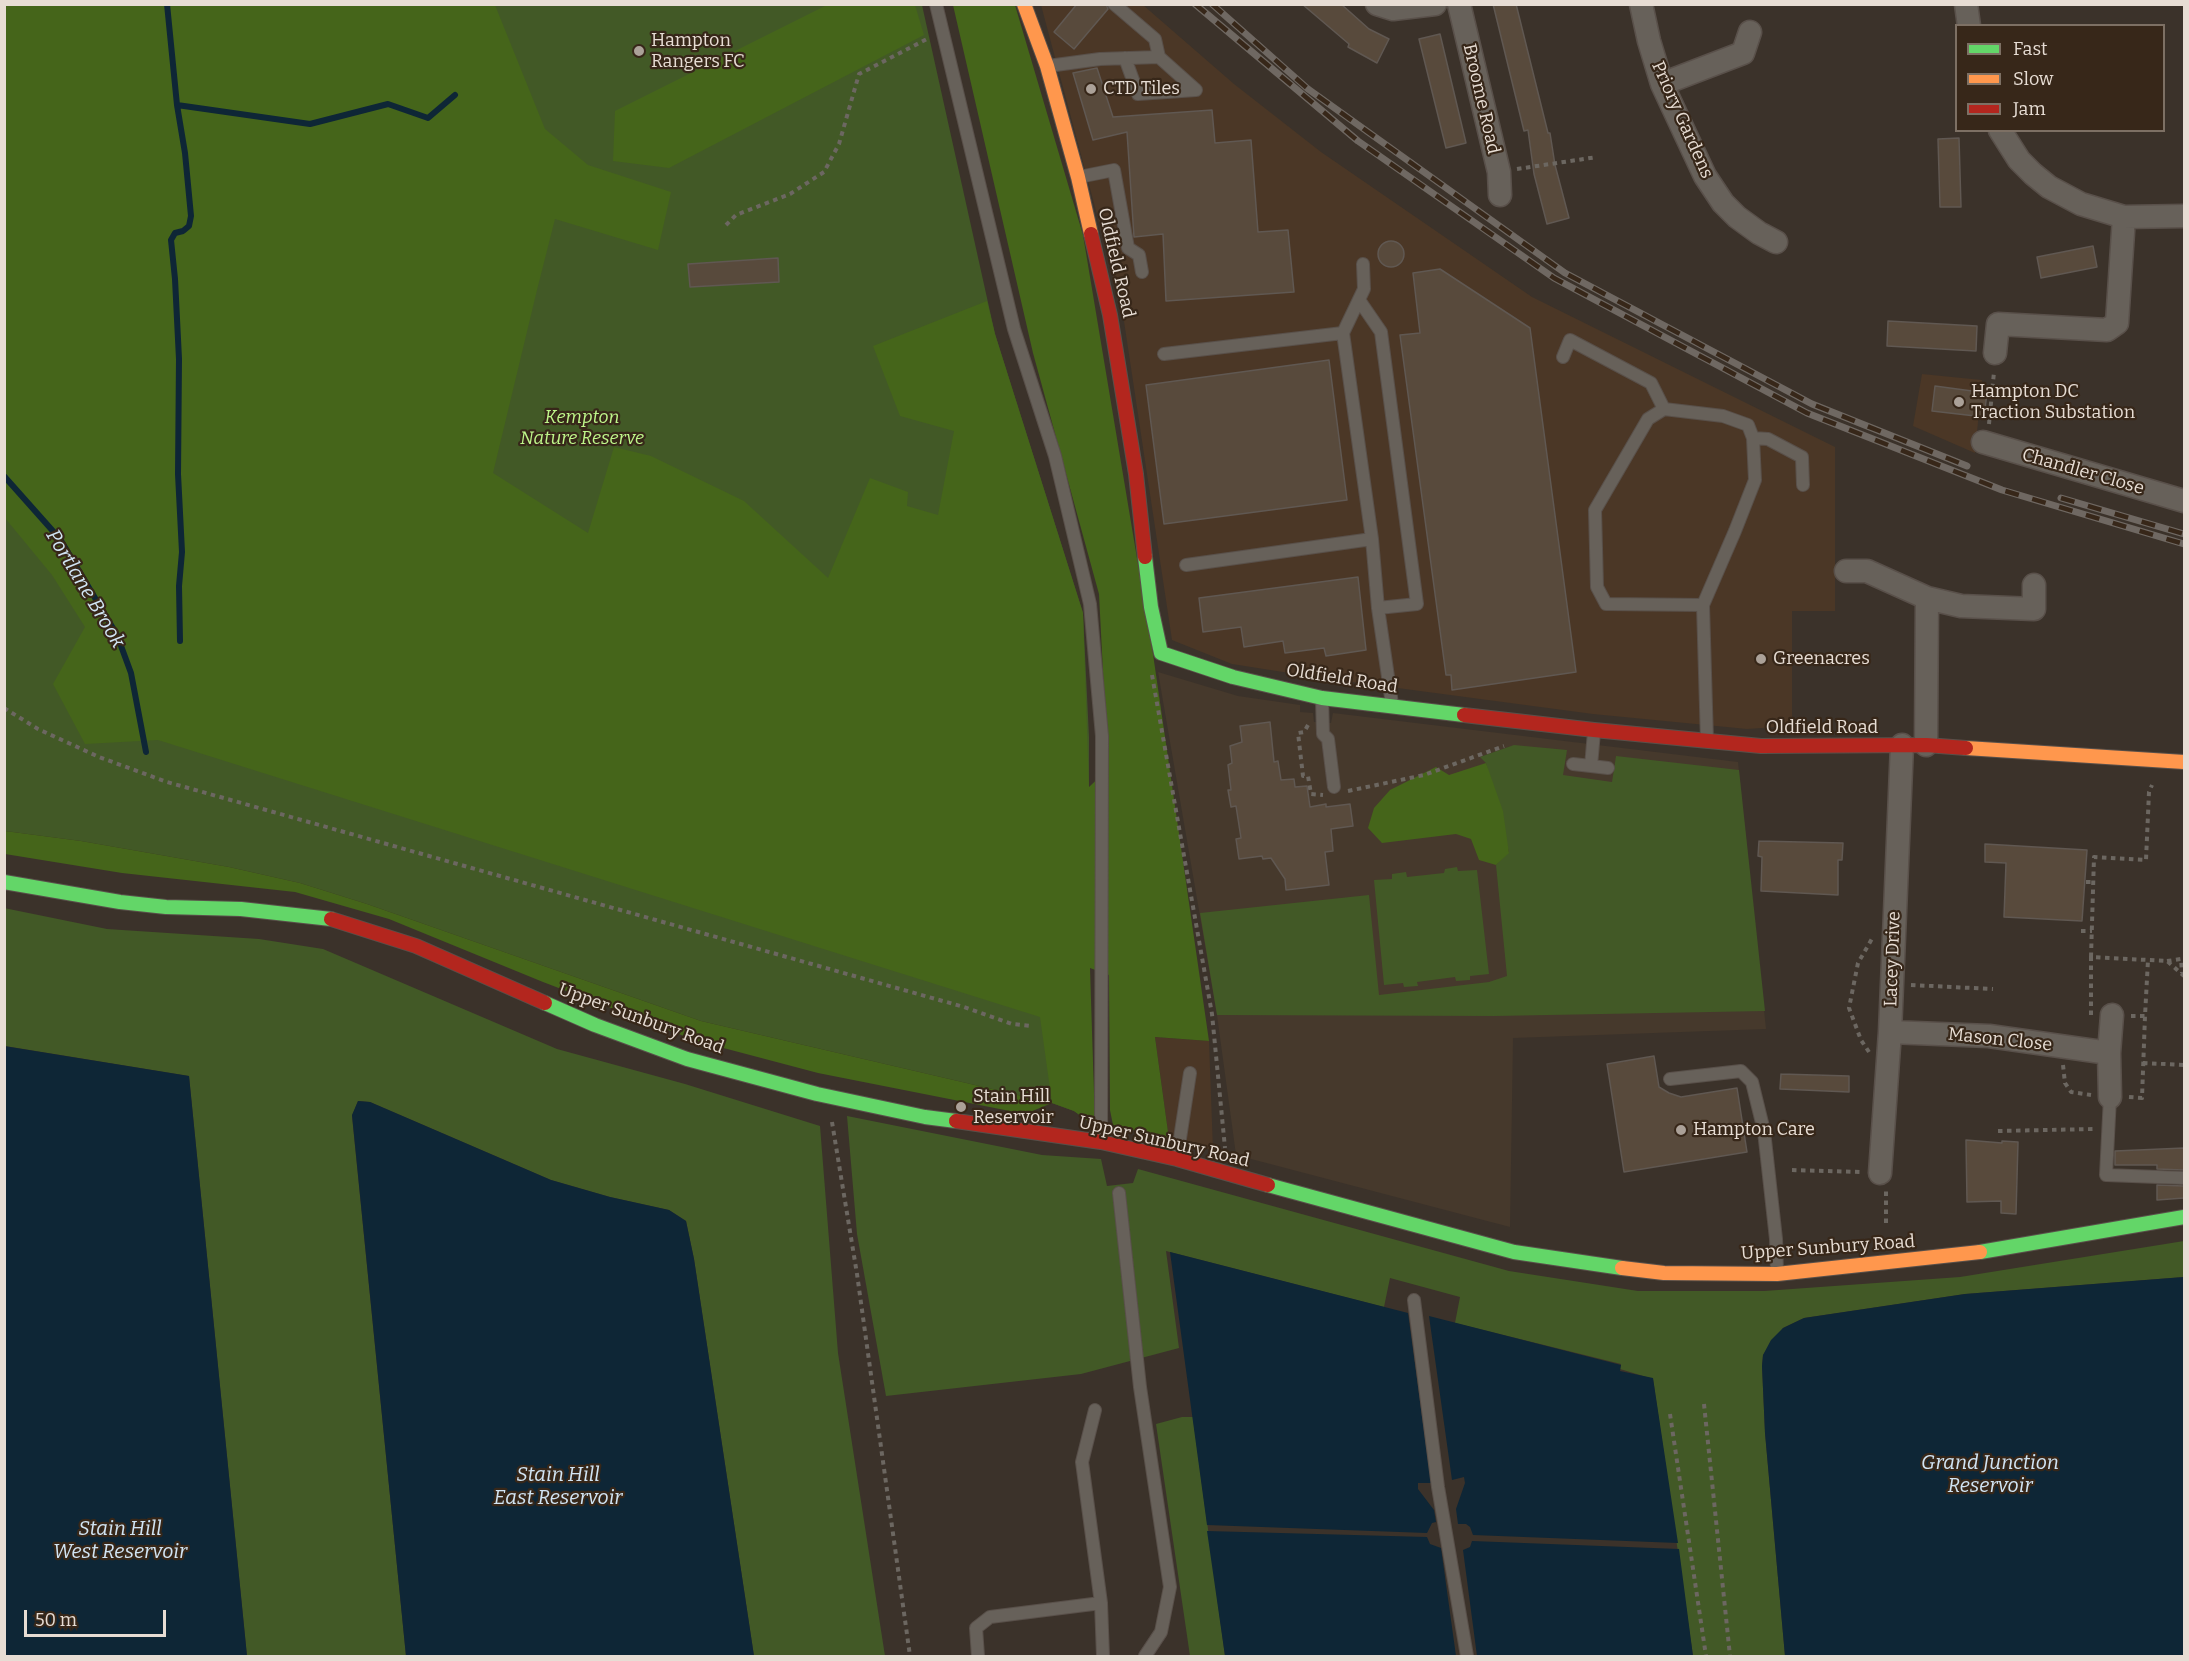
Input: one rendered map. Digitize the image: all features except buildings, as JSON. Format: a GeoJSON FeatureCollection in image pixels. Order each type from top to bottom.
{"type":"FeatureCollection","features":[{"type":"Feature","properties":{"kind":"main road","name":"Oldfield Road"},"geometry":{"type":"LineString","coordinates":[[1024,4],[1047,66],[1078,177],[1110,315],[1136,474],[1151,606],[1161,653],[1233,677],[1322,698],[1594,730],[1761,746],[1926,745],[2184,762]]}},
{"type":"Feature","properties":{"kind":"main road","name":"Upper Sunbury Road"},"geometry":{"type":"LineString","coordinates":[[4,882],[120,902],[166,907],[241,909],[326,918],[416,946],[595,1025],[687,1059],[817,1094],[925,1117],[1101,1142],[1177,1159],[1336,1205],[1514,1252],[1591,1265],[1664,1273],[1778,1274],[1958,1256],[2184,1217]]}},
{"type":"Feature","properties":{"kind":"street"},"geometry":{"type":"LineString","coordinates":[[1377,4],[1393,9],[1435,4]]}},
{"type":"Feature","properties":{"kind":"street","name":"Broome Road"},"geometry":{"type":"LineString","coordinates":[[1459,4],[1498,172],[1500,195]]}},
{"type":"Feature","properties":{"kind":"street","name":"Priory Gardens"},"geometry":{"type":"LineString","coordinates":[[1641,4],[1662,84],[1694,154],[1714,190],[1737,217],[1759,234],[1776,242]]}},
{"type":"Feature","properties":{"kind":"street"},"geometry":{"type":"LineString","coordinates":[[1966,4],[1970,24]]}},
{"type":"Feature","properties":{"kind":"street"},"geometry":{"type":"LineString","coordinates":[[1662,84],[1743,53],[1750,32]]}},
{"type":"Feature","properties":{"kind":"street"},"geometry":{"type":"LineString","coordinates":[[2001,132],[2019,160],[2049,187],[2081,204],[2124,217],[2184,216]]}},
{"type":"Feature","properties":{"kind":"street"},"geometry":{"type":"LineString","coordinates":[[1995,353],[1998,324],[2107,330],[2117,323],[2124,217]]}},
{"type":"Feature","properties":{"kind":"street","name":"Chandler Close"},"geometry":{"type":"LineString","coordinates":[[1985,442],[2184,501]]}},
{"type":"Feature","properties":{"kind":"street"},"geometry":{"type":"LineString","coordinates":[[1846,571],[1866,572],[1927,598],[1961,606],[2034,609],[2034,585]]}},
{"type":"Feature","properties":{"kind":"street"},"geometry":{"type":"LineString","coordinates":[[1926,745],[1927,598]]}},
{"type":"Feature","properties":{"kind":"street","name":"Lacey Drive"},"geometry":{"type":"LineString","coordinates":[[1880,1173],[1890,1032],[1902,745]]}},
{"type":"Feature","properties":{"kind":"street"},"geometry":{"type":"LineString","coordinates":[[2110,1097],[2109,1053],[2112,1015]]}},
{"type":"Feature","properties":{"kind":"street","name":"Mason Close"},"geometry":{"type":"LineString","coordinates":[[1890,1032],[1989,1036],[2109,1053]]}},
{"type":"Feature","properties":{"kind":"lane"},"geometry":{"type":"LineString","coordinates":[[936,4],[1014,329],[1055,456],[1090,604],[1102,736],[1101,1142]]}},
{"type":"Feature","properties":{"kind":"lane"},"geometry":{"type":"LineString","coordinates":[[1114,4],[1155,39],[1159,57],[1196,90],[1138,94],[1125,58]]}},
{"type":"Feature","properties":{"kind":"lane"},"geometry":{"type":"LineString","coordinates":[[1047,66],[1068,62],[1159,57]]}},
{"type":"Feature","properties":{"kind":"lane"},"geometry":{"type":"LineString","coordinates":[[1078,177],[1114,170],[1128,248],[1139,255],[1142,272]]}},
{"type":"Feature","properties":{"kind":"lane"},"geometry":{"type":"LineString","coordinates":[[1363,264],[1364,289],[1343,333],[1372,539],[1378,608],[1392,705]]}},
{"type":"Feature","properties":{"kind":"lane"},"geometry":{"type":"LineString","coordinates":[[1359,300],[1381,332],[1417,604],[1378,608]]}},
{"type":"Feature","properties":{"kind":"lane"},"geometry":{"type":"LineString","coordinates":[[1164,354],[1343,333]]}},
{"type":"Feature","properties":{"kind":"lane"},"geometry":{"type":"LineString","coordinates":[[1563,357],[1570,340],[1651,383],[1664,409]]}},
{"type":"Feature","properties":{"kind":"lane"},"geometry":{"type":"LineString","coordinates":[[1703,605],[1606,604],[1597,587],[1595,510],[1648,419],[1664,409],[1723,416],[1748,425],[1753,438],[1755,480],[1703,605],[1707,742]]}},
{"type":"Feature","properties":{"kind":"lane"},"geometry":{"type":"LineString","coordinates":[[1753,438],[1768,439],[1802,457],[1803,485]]}},
{"type":"Feature","properties":{"kind":"lane"},"geometry":{"type":"LineString","coordinates":[[1186,565],[1372,539]]}},
{"type":"Feature","properties":{"kind":"lane"},"geometry":{"type":"LineString","coordinates":[[1322,698],[1323,734],[1328,739],[1334,790]]}},
{"type":"Feature","properties":{"kind":"lane"},"geometry":{"type":"LineString","coordinates":[[1591,766],[1594,730]]}},
{"type":"Feature","properties":{"kind":"lane"},"geometry":{"type":"LineString","coordinates":[[1574,764],[1608,768]]}},
{"type":"Feature","properties":{"kind":"lane"},"geometry":{"type":"LineString","coordinates":[[1670,1078],[1741,1071],[1752,1082],[1764,1131],[1778,1274]]}},
{"type":"Feature","properties":{"kind":"lane"},"geometry":{"type":"LineString","coordinates":[[1177,1159],[1190,1073]]}},
{"type":"Feature","properties":{"kind":"lane"},"geometry":{"type":"LineString","coordinates":[[2110,1097],[2106,1175],[2184,1178]]}},
{"type":"Feature","properties":{"kind":"lane"},"geometry":{"type":"LineString","coordinates":[[1119,1193],[1140,1387],[1170,1587],[1161,1632],[1144,1656]]}},
{"type":"Feature","properties":{"kind":"lane"},"geometry":{"type":"LineString","coordinates":[[1414,1300],[1438,1487],[1467,1656]]}},
{"type":"Feature","properties":{"kind":"lane"},"geometry":{"type":"LineString","coordinates":[[1095,1410],[1082,1462],[1101,1603],[1103,1656]]}},
{"type":"Feature","properties":{"kind":"lane"},"geometry":{"type":"LineString","coordinates":[[978,1656],[976,1628],[990,1617],[1101,1603]]}},
{"type":"Feature","properties":{"kind":"path"},"geometry":{"type":"LineString","coordinates":[[726,225],[736,215],[790,194],[824,172],[839,144],[859,74],[943,31]]}},
{"type":"Feature","properties":{"kind":"path"},"geometry":{"type":"LineString","coordinates":[[1498,172],[1597,157]]}},
{"type":"Feature","properties":{"kind":"path"},"geometry":{"type":"LineString","coordinates":[[1985,442],[1995,353]]}},
{"type":"Feature","properties":{"kind":"path"},"geometry":{"type":"LineString","coordinates":[[1161,653],[1151,671],[1212,1014],[1225,1149]]}},
{"type":"Feature","properties":{"kind":"path"},"geometry":{"type":"LineString","coordinates":[[1301,693],[1302,706],[1311,713],[1304,732],[1298,733],[1303,776],[1308,776],[1311,794],[1362,789],[1424,774],[1506,745]]}},
{"type":"Feature","properties":{"kind":"path"},"geometry":{"type":"LineString","coordinates":[[4,708],[38,729],[99,757],[167,782],[953,1004],[1012,1024],[1031,1026]]}},
{"type":"Feature","properties":{"kind":"path"},"geometry":{"type":"LineString","coordinates":[[2145,1016],[2090,1015],[2094,857],[2146,860],[2148,792],[2155,778],[2157,760]]}},
{"type":"Feature","properties":{"kind":"path"},"geometry":{"type":"LineString","coordinates":[[2086,882],[2094,882]]}},
{"type":"Feature","properties":{"kind":"path"},"geometry":{"type":"LineString","coordinates":[[2081,931],[2092,931]]}},
{"type":"Feature","properties":{"kind":"path"},"geometry":{"type":"LineString","coordinates":[[1874,935],[1858,963],[1849,1008],[1861,1040],[1887,1078]]}},
{"type":"Feature","properties":{"kind":"path"},"geometry":{"type":"LineString","coordinates":[[2091,957],[2167,961],[2181,959],[2183,975]]}},
{"type":"Feature","properties":{"kind":"path"},"geometry":{"type":"LineString","coordinates":[[2063,1047],[2063,1075],[2071,1092],[2142,1098],[2148,960]]}},
{"type":"Feature","properties":{"kind":"path"},"geometry":{"type":"LineString","coordinates":[[2167,961],[2183,975]]}},
{"type":"Feature","properties":{"kind":"path"},"geometry":{"type":"LineString","coordinates":[[1892,984],[1993,988]]}},
{"type":"Feature","properties":{"kind":"path"},"geometry":{"type":"LineString","coordinates":[[2143,1063],[2184,1065]]}},
{"type":"Feature","properties":{"kind":"path"},"geometry":{"type":"LineString","coordinates":[[817,1094],[832,1120],[857,1274],[910,1656]]}},
{"type":"Feature","properties":{"kind":"path"},"geometry":{"type":"LineString","coordinates":[[1998,1131],[2108,1129]]}},
{"type":"Feature","properties":{"kind":"path"},"geometry":{"type":"LineString","coordinates":[[1792,1170],[1887,1173],[1886,1223]]}},
{"type":"Feature","properties":{"kind":"path"},"geometry":{"type":"LineString","coordinates":[[1704,1404],[1730,1656]]}},
{"type":"Feature","properties":{"kind":"path"},"geometry":{"type":"LineString","coordinates":[[1670,1414],[1706,1656]]}},
{"type":"Feature","properties":{"kind":"shaded area"},"geometry":{"type":"Polygon","coordinates":[[[1041,5],[1143,5],[1234,84],[1321,152],[1532,297],[1835,447],[1835,611],[1792,611],[1792,726],[1747,729],[1593,714],[1315,677],[1232,664],[1172,640],[1122,308],[1041,5]]]}},
{"type":"Feature","properties":{"kind":"shaded area"},"geometry":{"type":"Polygon","coordinates":[[[1922,374],[1982,380],[1975,453],[1913,426],[1922,374]]]}},
{"type":"Feature","properties":{"kind":"shaded area"},"geometry":{"type":"Polygon","coordinates":[[[1158,672],[1238,696],[1300,705],[1300,712],[1313,713],[1314,722],[1331,723],[1333,713],[1738,762],[1766,1029],[1513,1038],[1510,1227],[1236,1155],[1217,1015],[1158,672]]]}},
{"type":"Feature","properties":{"kind":"shaded area"},"geometry":{"type":"Polygon","coordinates":[[[1155,1037],[1209,1041],[1213,1150],[1169,1139],[1155,1037]]]}},
{"type":"Feature","properties":{"kind":"green space","name":"Kempton Nature Reserve"},"geometry":{"type":"Polygon","coordinates":[[[4,5],[922,5],[995,334],[1083,613],[1089,737],[1089,968],[1095,1126],[1074,1111],[1052,1103],[701,1021],[367,904],[300,883],[229,867],[81,841],[5,831],[4,5]]]}},
{"type":"Feature","properties":{"kind":"green space","name":"Kempton Nature Reserve"},"geometry":{"type":"Polygon","coordinates":[[[4,5],[495,5],[545,129],[588,165],[671,192],[658,250],[555,219],[537,290],[493,473],[588,533],[614,447],[651,456],[744,501],[828,578],[870,478],[908,492],[907,506],[938,515],[954,431],[900,416],[873,346],[987,301],[995,334],[1083,613],[1089,787],[1108,769],[1099,594],[1033,353],[953,5],[1015,5],[1083,235],[1153,654],[1209,1041],[1155,1037],[1169,1139],[1113,1125],[1110,1110],[1109,975],[1090,968],[1095,1126],[1074,1111],[1052,1103],[1040,1017],[158,740],[85,744],[53,684],[85,627],[52,575],[5,518],[4,5]]]}},
{"type":"Feature","properties":{"kind":"green space"},"geometry":{"type":"Polygon","coordinates":[[[827,5],[915,5],[924,35],[669,168],[613,161],[615,111],[827,5]]]}},
{"type":"Feature","properties":{"kind":"green space"},"geometry":{"type":"Polygon","coordinates":[[[1514,745],[1567,750],[1563,775],[1612,782],[1616,756],[1739,770],[1765,1011],[1494,1016],[1217,1015],[1200,913],[1369,895],[1379,995],[1489,982],[1507,976],[1496,865],[1509,852],[1486,763],[1480,757],[1514,745]]]}},
{"type":"Feature","properties":{"kind":"green space"},"geometry":{"type":"Polygon","coordinates":[[[1486,763],[1503,811],[1509,853],[1496,865],[1479,860],[1471,839],[1456,834],[1382,843],[1368,828],[1374,808],[1390,790],[1436,767],[1449,775],[1486,763]]]}},
{"type":"Feature","properties":{"kind":"green space"},"geometry":{"type":"Polygon","coordinates":[[[5,831],[81,841],[229,867],[300,883],[367,904],[701,1021],[1052,1103],[1025,1114],[818,1073],[697,1041],[543,982],[389,919],[295,892],[122,873],[5,854],[5,831]]]}},
{"type":"Feature","properties":{"kind":"green space"},"geometry":{"type":"Polygon","coordinates":[[[1457,867],[1458,871],[1477,870],[1489,974],[1470,976],[1470,980],[1456,981],[1455,977],[1417,982],[1418,986],[1404,987],[1403,983],[1384,985],[1374,880],[1392,879],[1392,874],[1406,872],[1407,877],[1444,873],[1445,869],[1457,867]]]}},
{"type":"Feature","properties":{"kind":"green space"},"geometry":{"type":"Polygon","coordinates":[[[4,908],[107,929],[259,939],[323,949],[557,1049],[685,1084],[820,1126],[838,1353],[885,1656],[754,1656],[694,1259],[686,1221],[669,1210],[610,1197],[551,1180],[370,1102],[358,1101],[352,1116],[406,1656],[247,1656],[189,1076],[5,1046],[4,908]]]}},
{"type":"Feature","properties":{"kind":"green space"},"geometry":{"type":"Polygon","coordinates":[[[847,1116],[1042,1155],[1101,1159],[1107,1186],[1133,1183],[1138,1169],[1509,1271],[1638,1291],[1764,1291],[1960,1277],[2184,1241],[2184,1277],[1965,1294],[1804,1318],[1783,1328],[1763,1355],[1762,1366],[1765,1433],[1785,1656],[1693,1656],[1653,1379],[1620,1369],[1621,1364],[1455,1323],[1460,1297],[1390,1278],[1384,1307],[1166,1251],[1179,1348],[1081,1374],[886,1396],[857,1234],[847,1116]]]}},
{"type":"Feature","properties":{"kind":"green space"},"geometry":{"type":"Polygon","coordinates":[[[1182,1417],[1193,1417],[1225,1656],[1190,1656],[1156,1424],[1182,1417]]]}},
{"type":"Feature","properties":{"kind":"water","name":"Stain Hill West Reservoir"},"geometry":{"type":"Polygon","coordinates":[[[4,1046],[189,1076],[247,1656],[5,1656],[4,1046]]]}},
{"type":"Feature","properties":{"kind":"water","name":"Stain Hill East Reservoir"},"geometry":{"type":"Polygon","coordinates":[[[358,1101],[370,1102],[551,1180],[610,1197],[669,1210],[686,1221],[694,1259],[754,1656],[406,1656],[352,1115],[358,1101]]]}},
{"type":"Feature","properties":{"kind":"water"},"geometry":{"type":"Polygon","coordinates":[[[1170,1252],[1408,1313],[1431,1483],[1418,1483],[1418,1489],[1434,1510],[1436,1522],[1432,1523],[1427,1533],[1207,1525],[1170,1252]]]}},
{"type":"Feature","properties":{"kind":"water","name":"Grand Junction Reservoir"},"geometry":{"type":"Polygon","coordinates":[[[2184,1277],[2184,1656],[1785,1656],[1765,1433],[1762,1366],[1763,1355],[1771,1340],[1783,1328],[1804,1318],[1965,1294],[2184,1277]]]}},
{"type":"Feature","properties":{"kind":"water"},"geometry":{"type":"Polygon","coordinates":[[[1429,1316],[1621,1365],[1620,1371],[1653,1378],[1678,1543],[1473,1535],[1466,1524],[1458,1524],[1456,1509],[1465,1483],[1464,1477],[1452,1480],[1429,1316]]]}},
{"type":"Feature","properties":{"kind":"water"},"geometry":{"type":"Polygon","coordinates":[[[1207,1531],[1427,1537],[1430,1544],[1441,1548],[1456,1656],[1225,1656],[1207,1531]]]}},
{"type":"Feature","properties":{"kind":"water"},"geometry":{"type":"Polygon","coordinates":[[[1472,1541],[1679,1549],[1693,1656],[1477,1656],[1463,1550],[1470,1547],[1472,1541]]]}},
{"type":"Feature","properties":{"kind":"waterway"},"geometry":{"type":"LineString","coordinates":[[167,4],[191,216],[189,226],[175,233],[171,240],[179,359],[178,474],[182,552],[179,586],[180,641]]}},
{"type":"Feature","properties":{"kind":"waterway"},"geometry":{"type":"LineString","coordinates":[[177,105],[310,124],[388,104],[428,118],[455,95]]}},
{"type":"Feature","properties":{"kind":"waterway","name":"Portlane Brook"},"geometry":{"type":"LineString","coordinates":[[4,476],[60,539],[117,635],[131,673],[146,752]]}},
{"type":"Feature","properties":{"kind":"railway"},"geometry":{"type":"LineString","coordinates":[[1195,4],[1358,141],[1554,278],[1807,413],[2002,490],[2184,544]]}},
{"type":"Feature","properties":{"kind":"railway"},"geometry":{"type":"LineString","coordinates":[[1212,4],[1308,89],[1565,273],[1812,404],[1967,466]]}},
{"type":"Feature","properties":{"kind":"railway"},"geometry":{"type":"LineString","coordinates":[[2061,498],[2184,534]]}},
{"type":"Feature","properties":{"kind":"traffic: fast"},"geometry":{"type":"LineString","coordinates":[[1145,557],[1151,607],[1161,653],[1233,677],[1322,698],[1464,715]]}},
{"type":"Feature","properties":{"kind":"traffic: fast"},"geometry":{"type":"LineString","coordinates":[[4,882],[120,902],[166,907],[241,909],[331,919]]}},
{"type":"Feature","properties":{"kind":"traffic: fast"},"geometry":{"type":"LineString","coordinates":[[545,1003],[595,1025],[687,1059],[817,1094],[925,1117],[956,1121]]}},
{"type":"Feature","properties":{"kind":"traffic: fast"},"geometry":{"type":"LineString","coordinates":[[1268,1185],[1514,1252],[1622,1268]]}},
{"type":"Feature","properties":{"kind":"traffic: fast"},"geometry":{"type":"LineString","coordinates":[[1980,1252],[2184,1217]]}},
{"type":"Feature","properties":{"kind":"traffic: slow"},"geometry":{"type":"LineString","coordinates":[[1024,4],[1047,66],[1078,177],[1091,234]]}},
{"type":"Feature","properties":{"kind":"traffic: slow"},"geometry":{"type":"LineString","coordinates":[[1966,748],[2184,762]]}},
{"type":"Feature","properties":{"kind":"traffic: slow"},"geometry":{"type":"LineString","coordinates":[[1622,1268],[1664,1273],[1777,1274],[1980,1252]]}},
{"type":"Feature","properties":{"kind":"traffic: jam"},"geometry":{"type":"LineString","coordinates":[[1091,234],[1110,315],[1136,474],[1145,557]]}},
{"type":"Feature","properties":{"kind":"traffic: jam"},"geometry":{"type":"LineString","coordinates":[[1464,715],[1761,746],[1926,745],[1966,748]]}},
{"type":"Feature","properties":{"kind":"traffic: jam"},"geometry":{"type":"LineString","coordinates":[[331,919],[416,946],[545,1003]]}},
{"type":"Feature","properties":{"kind":"traffic: jam"},"geometry":{"type":"LineString","coordinates":[[956,1121],[1101,1142],[1177,1159],[1268,1185]]}},
{"type":"Feature","properties":{"kind":"place","name":"Hampton Rangers FC"},"geometry":{"type":"Point","coordinates":[639,51]}},
{"type":"Feature","properties":{"kind":"place","name":"CTD Tiles"},"geometry":{"type":"Point","coordinates":[1091,89]}},
{"type":"Feature","properties":{"kind":"place","name":"Hampton DC Traction Substation"},"geometry":{"type":"Point","coordinates":[1959,402]}},
{"type":"Feature","properties":{"kind":"place","name":"Greenacres"},"geometry":{"type":"Point","coordinates":[1761,659]}},
{"type":"Feature","properties":{"kind":"place","name":"Stain Hill Reservoir"},"geometry":{"type":"Point","coordinates":[961,1107]}},
{"type":"Feature","properties":{"kind":"place","name":"Hampton Care"},"geometry":{"type":"Point","coordinates":[1681,1130]}}]}
